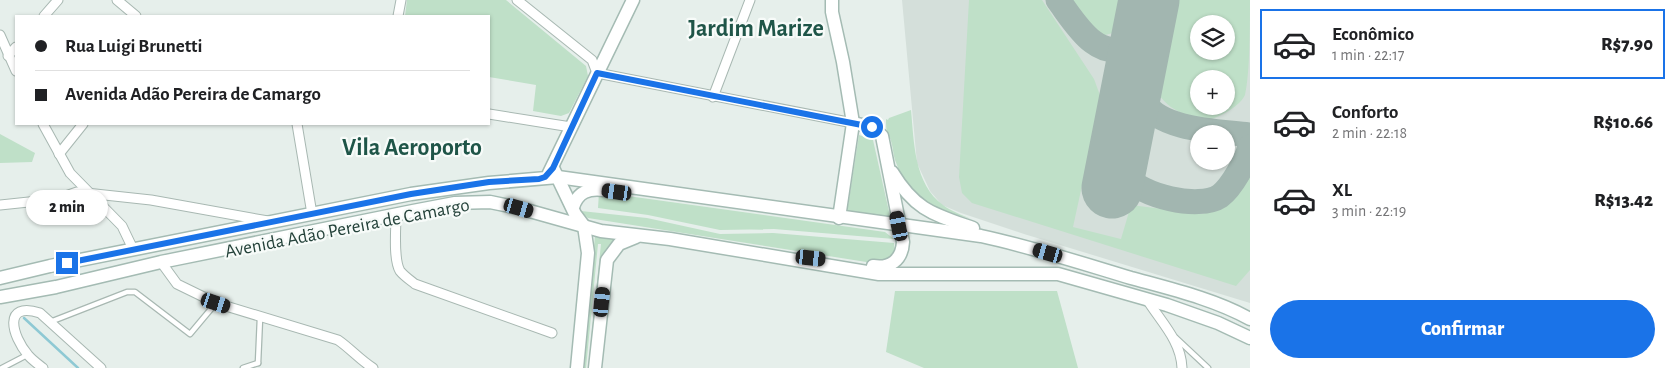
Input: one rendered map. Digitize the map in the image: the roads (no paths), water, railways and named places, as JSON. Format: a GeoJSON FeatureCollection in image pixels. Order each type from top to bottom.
{"type":"FeatureCollection","features":[{"type":"Feature","properties":{"kind":"main road"},"geometry":{"type":"LineString","coordinates":[[577,368],[587,250],[584,226],[575,214],[556,172],[571,127],[633,0]]}},
{"type":"Feature","properties":{"kind":"main road"},"geometry":{"type":"LineString","coordinates":[[829,1],[853,123],[839,218]]}},
{"type":"Feature","properties":{"kind":"main road"},"geometry":{"type":"LineString","coordinates":[[766,255],[796,256],[881,268],[894,263],[899,258],[903,242],[882,136],[872,127],[853,123]]}},
{"type":"Feature","properties":{"kind":"main road"},"geometry":{"type":"LineString","coordinates":[[850,139],[861,128],[872,127]]}},
{"type":"Feature","properties":{"kind":"main road"},"geometry":{"type":"LineString","coordinates":[[888,165],[908,195],[930,213],[1013,243],[1218,305],[1250,319]]}},
{"type":"Feature","properties":{"kind":"main road","name":"Avenida Adão Pereira de Camargo"},"geometry":{"type":"LineString","coordinates":[[0,278],[133,249],[442,189],[489,182],[539,179],[556,172],[839,218],[959,232],[1013,243]]}},
{"type":"Feature","properties":{"kind":"main road"},"geometry":{"type":"LineString","coordinates":[[573,207],[578,197],[592,189],[768,214],[816,214]]}},
{"type":"Feature","properties":{"kind":"main road","name":"Avenida Adão Pereira de Camargo"},"geometry":{"type":"LineString","coordinates":[[0,297],[56,287],[161,262],[396,214],[454,203],[490,202],[601,231],[644,235],[879,274],[1058,274],[1146,298],[1218,323],[1250,338]]}},
{"type":"Feature","properties":{"kind":"main road"},"geometry":{"type":"LineString","coordinates":[[563,220],[578,233],[587,250]]}},
{"type":"Feature","properties":{"kind":"main road"},"geometry":{"type":"LineString","coordinates":[[877,222],[892,230],[903,242]]}},
{"type":"Feature","properties":{"kind":"main road"},"geometry":{"type":"LineString","coordinates":[[595,368],[607,260],[619,244],[628,238],[644,235]]}},
{"type":"Feature","properties":{"kind":"street"},"geometry":{"type":"LineString","coordinates":[[45,15],[58,0]]}},
{"type":"Feature","properties":{"kind":"street"},"geometry":{"type":"LineString","coordinates":[[118,0],[135,15]]}},
{"type":"Feature","properties":{"kind":"street"},"geometry":{"type":"LineString","coordinates":[[398,15],[401,0]]}},
{"type":"Feature","properties":{"kind":"street"},"geometry":{"type":"LineString","coordinates":[[517,0],[592,60],[597,73],[853,123]]}},
{"type":"Feature","properties":{"kind":"street"},"geometry":{"type":"LineString","coordinates":[[713,97],[750,0]]}},
{"type":"Feature","properties":{"kind":"street"},"geometry":{"type":"LineString","coordinates":[[0,35],[15,69]]}},
{"type":"Feature","properties":{"kind":"street"},"geometry":{"type":"LineString","coordinates":[[8,56],[15,48]]}},
{"type":"Feature","properties":{"kind":"street"},"geometry":{"type":"LineString","coordinates":[[490,114],[571,127]]}},
{"type":"Feature","properties":{"kind":"street"},"geometry":{"type":"LineString","coordinates":[[44,125],[59,154],[78,183],[92,194],[122,226],[133,249]]}},
{"type":"Feature","properties":{"kind":"street"},"geometry":{"type":"LineString","coordinates":[[59,154],[82,125]]}},
{"type":"Feature","properties":{"kind":"street"},"geometry":{"type":"LineString","coordinates":[[297,125],[312,214]]}},
{"type":"Feature","properties":{"kind":"street"},"geometry":{"type":"LineString","coordinates":[[0,204],[57,200],[77,192],[151,200],[233,213],[275,222]]}},
{"type":"Feature","properties":{"kind":"street"},"geometry":{"type":"LineString","coordinates":[[232,230],[238,224],[233,213]]}},
{"type":"Feature","properties":{"kind":"street"},"geometry":{"type":"LineString","coordinates":[[396,214],[397,259],[399,270],[406,278],[415,284],[552,333]]}},
{"type":"Feature","properties":{"kind":"street"},"geometry":{"type":"LineString","coordinates":[[161,262],[177,284],[216,303],[260,318],[338,340],[351,348],[364,362],[373,368]]}},
{"type":"Feature","properties":{"kind":"street"},"geometry":{"type":"LineString","coordinates":[[1146,298],[1172,335],[1182,368]]}},
{"type":"Feature","properties":{"kind":"street"},"geometry":{"type":"LineString","coordinates":[[1157,316],[1167,305]]}},
{"type":"Feature","properties":{"kind":"street"},"geometry":{"type":"LineString","coordinates":[[43,368],[28,354],[17,336],[13,321],[14,316],[20,311],[28,309],[40,313],[101,368]]}},
{"type":"Feature","properties":{"kind":"lane"},"geometry":{"type":"LineString","coordinates":[[50,322],[127,292],[134,292],[190,334],[216,303]]}},
{"type":"Feature","properties":{"kind":"lane"},"geometry":{"type":"LineString","coordinates":[[243,368],[260,366],[260,318]]}},
{"type":"Feature","properties":{"kind":"lane"},"geometry":{"type":"LineString","coordinates":[[1172,335],[1208,368]]}},
{"type":"Feature","properties":{"kind":"lane"},"geometry":{"type":"LineString","coordinates":[[2,368],[28,354]]}},
{"type":"Feature","properties":{"kind":"waterway"},"geometry":{"type":"LineString","coordinates":[[24,318],[78,368]]}},
{"type":"Feature","properties":{"kind":"district","name":"Jardim Marize"},"geometry":{"type":"Point","coordinates":[756,28]}},
{"type":"Feature","properties":{"kind":"district","name":"Vila Aeroporto"},"geometry":{"type":"Point","coordinates":[412,147]}}]}
